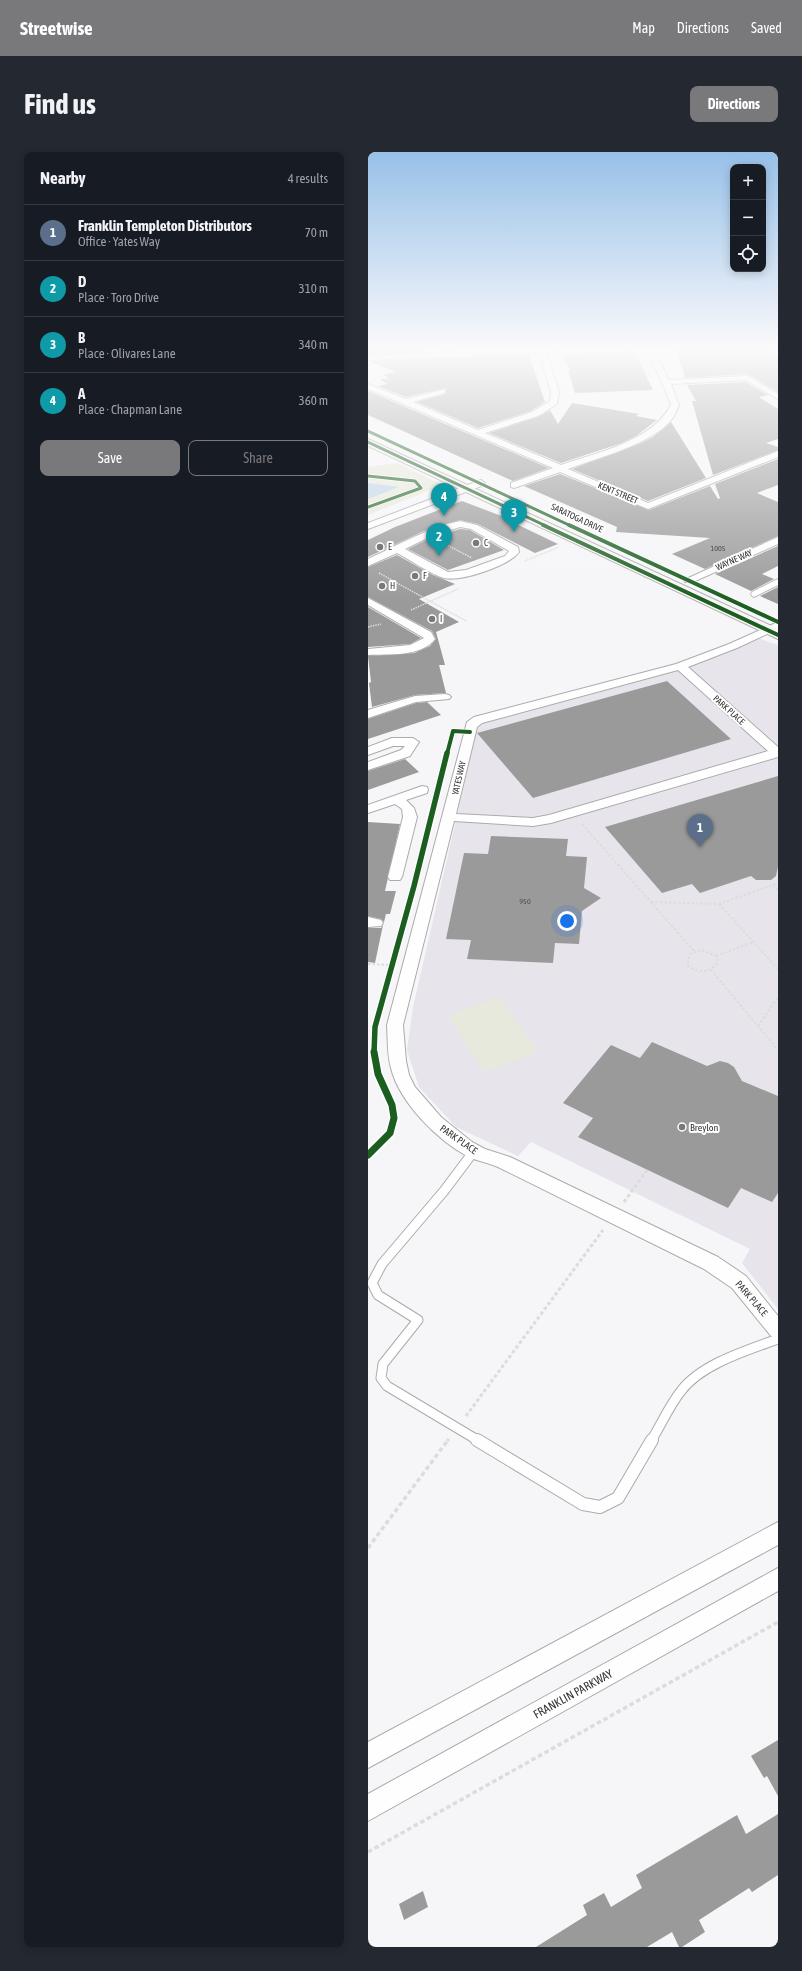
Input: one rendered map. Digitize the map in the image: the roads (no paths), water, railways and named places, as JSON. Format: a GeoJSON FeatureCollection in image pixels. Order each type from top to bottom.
{"type":"FeatureCollection","features":[{"type":"Feature","properties":{"kind":"main road","name":"SARATOGA DRIVE"},"geometry":{"type":"LineString","coordinates":[[372,433],[689,580],[775,628]]}},
{"type":"Feature","properties":{"kind":"main road","name":"SARATOGA DRIVE"},"geometry":{"type":"LineString","coordinates":[[368,442],[775,628]]}},
{"type":"Feature","properties":{"kind":"street","name":"KENT STREET"},"geometry":{"type":"LineString","coordinates":[[478,433],[648,506],[778,454]]}},
{"type":"Feature","properties":{"kind":"street"},"geometry":{"type":"LineString","coordinates":[[514,485],[626,445],[650,433]]}},
{"type":"Feature","properties":{"kind":"street"},"geometry":{"type":"LineString","coordinates":[[368,526],[481,483]]}},
{"type":"Feature","properties":{"kind":"street"},"geometry":{"type":"LineString","coordinates":[[371,567],[398,550],[427,535],[450,526],[460,524],[474,527],[515,549],[508,558],[468,573],[446,575],[398,550]]}},
{"type":"Feature","properties":{"kind":"street","name":"WAYNE WAY"},"geometry":{"type":"LineString","coordinates":[[689,580],[778,540]]}},
{"type":"Feature","properties":{"kind":"street"},"geometry":{"type":"LineString","coordinates":[[368,601],[427,634],[430,639],[426,644],[417,647],[368,652]]}},
{"type":"Feature","properties":{"kind":"street","name":"YATES WAY"},"geometry":{"type":"LineString","coordinates":[[449,818],[470,732],[474,722],[680,666],[775,628]]}},
{"type":"Feature","properties":{"kind":"street","name":"PARK PLACE"},"geometry":{"type":"LineString","coordinates":[[680,666],[777,753]]}},
{"type":"Feature","properties":{"kind":"street"},"geometry":{"type":"LineString","coordinates":[[368,714],[389,706],[415,699],[445,697]]}},
{"type":"Feature","properties":{"kind":"street"},"geometry":{"type":"LineString","coordinates":[[368,708],[389,706]]}},
{"type":"Feature","properties":{"kind":"street"},"geometry":{"type":"LineString","coordinates":[[368,751],[392,742],[413,742],[406,753],[368,766]]}},
{"type":"Feature","properties":{"kind":"street"},"geometry":{"type":"LineString","coordinates":[[449,818],[534,822],[551,819],[777,753]]}},
{"type":"Feature","properties":{"kind":"street"},"geometry":{"type":"LineString","coordinates":[[368,809],[422,790]]}},
{"type":"Feature","properties":{"kind":"street"},"geometry":{"type":"LineString","coordinates":[[395,877],[410,817],[408,808],[397,799]]}},
{"type":"Feature","properties":{"kind":"street","name":"PARK PLACE"},"geometry":{"type":"LineString","coordinates":[[449,818],[395,1024],[396,1052],[403,1081],[420,1107],[448,1133],[474,1152],[504,1162],[711,1263],[739,1282],[778,1330]]}},
{"type":"Feature","properties":{"kind":"street"},"geometry":{"type":"LineString","coordinates":[[368,1756],[778,1533]]}},
{"type":"Feature","properties":{"kind":"street","name":"FRANKLIN PARKWAY"},"geometry":{"type":"LineString","coordinates":[[368,1808],[778,1579]]}},
{"type":"Feature","properties":{"kind":"lane"},"geometry":{"type":"LineString","coordinates":[[754,594],[778,582]]}},
{"type":"Feature","properties":{"kind":"lane"},"geometry":{"type":"LineString","coordinates":[[474,1152],[444,1191],[382,1264],[372,1283],[378,1295],[418,1320],[383,1364],[381,1378],[387,1386],[583,1504],[600,1507],[618,1498],[681,1390],[698,1375],[730,1357],[778,1339]]}},
{"type":"Feature","properties":{"kind":"water"},"geometry":{"type":"Polygon","coordinates":[[[368,483],[399,487],[368,499],[368,483]]]}},
{"type":"Feature","properties":{"kind":"place","name":"A"},"geometry":{"type":"Point","coordinates":[444,516]}},
{"type":"Feature","properties":{"kind":"place","name":"B"},"geometry":{"type":"Point","coordinates":[514,532]}},
{"type":"Feature","properties":{"kind":"place","name":"C"},"geometry":{"type":"Point","coordinates":[476,543]}},
{"type":"Feature","properties":{"kind":"place","name":"E"},"geometry":{"type":"Point","coordinates":[380,547]}},
{"type":"Feature","properties":{"kind":"place","name":"D"},"geometry":{"type":"Point","coordinates":[439,556]}},
{"type":"Feature","properties":{"kind":"place","name":"F"},"geometry":{"type":"Point","coordinates":[415,576]}},
{"type":"Feature","properties":{"kind":"place","name":"H"},"geometry":{"type":"Point","coordinates":[382,586]}},
{"type":"Feature","properties":{"kind":"place","name":"I"},"geometry":{"type":"Point","coordinates":[432,619]}},
{"type":"Feature","properties":{"kind":"place","name":"Franklin Templeton Distributors"},"geometry":{"type":"Point","coordinates":[700,847]}},
{"type":"Feature","properties":{"kind":"place","name":"Breylon"},"geometry":{"type":"Point","coordinates":[682,1127]}}]}
